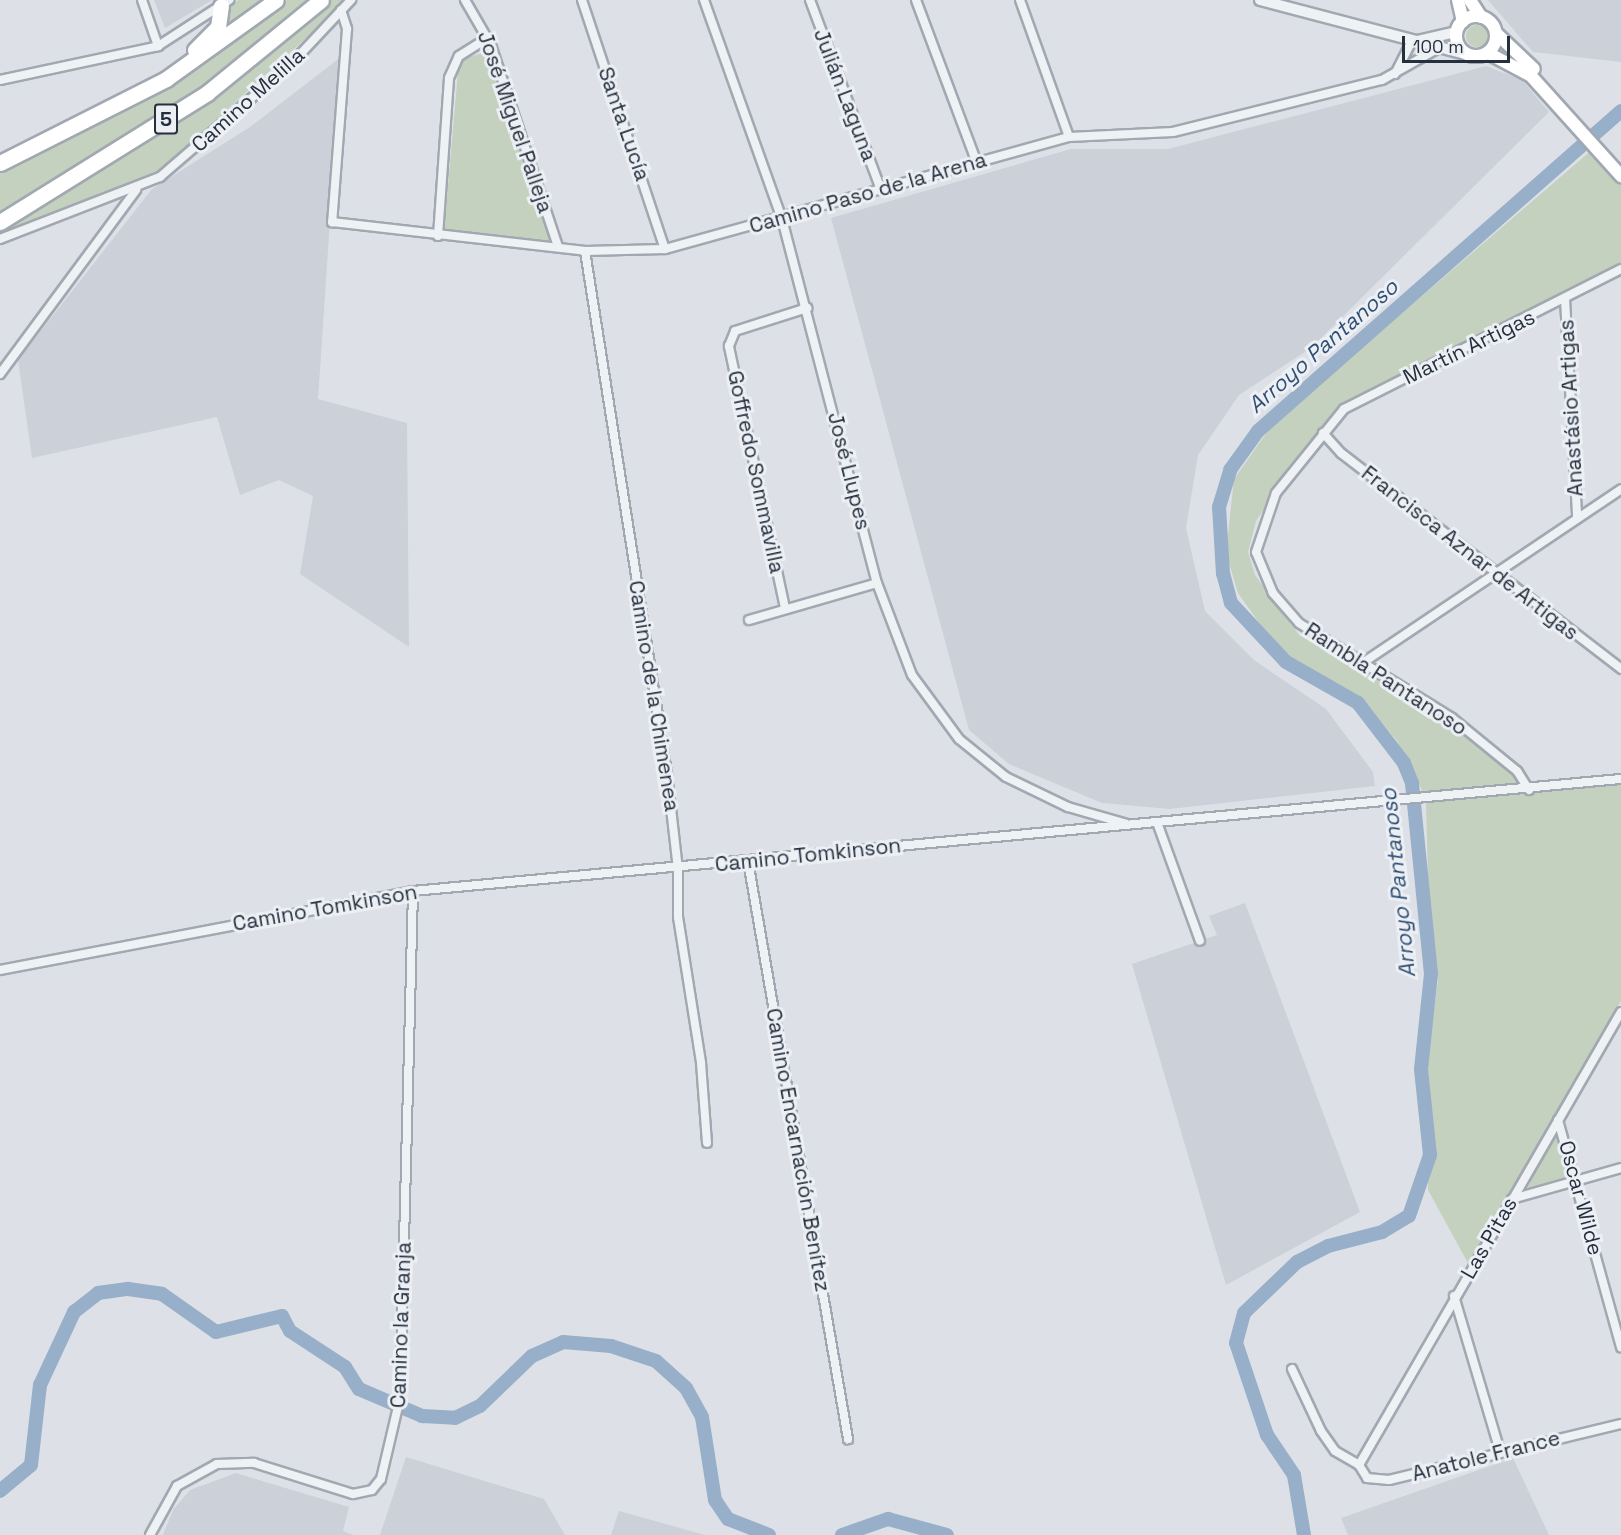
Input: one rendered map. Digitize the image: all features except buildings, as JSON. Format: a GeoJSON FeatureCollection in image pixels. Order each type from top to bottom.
{"type":"FeatureCollection","features":[{"type":"Feature","properties":{"kind":"highway","name":"5"},"geometry":{"type":"LineString","coordinates":[[0,163],[122,104],[208,52],[276,0]]}},
{"type":"Feature","properties":{"kind":"highway","name":"5"},"geometry":{"type":"LineString","coordinates":[[0,222],[207,93],[321,0]]}},
{"type":"Feature","properties":{"kind":"highway"},"geometry":{"type":"LineString","coordinates":[[122,104],[135,89],[198,49],[224,3]]}},
{"type":"Feature","properties":{"kind":"main road"},"geometry":{"type":"LineString","coordinates":[[1458,0],[1463,21]]}},
{"type":"Feature","properties":{"kind":"main road"},"geometry":{"type":"LineString","coordinates":[[1470,0],[1482,17],[1621,176]]}},
{"type":"Feature","properties":{"kind":"main road"},"geometry":{"type":"LineString","coordinates":[[1482,17],[1463,21],[1456,32],[1457,44],[1469,55],[1488,53],[1519,66],[1571,117]]}},
{"type":"Feature","properties":{"kind":"main road"},"geometry":{"type":"LineString","coordinates":[[1488,53],[1496,33]]}},
{"type":"Feature","properties":{"kind":"street"},"geometry":{"type":"LineString","coordinates":[[142,0],[158,46]]}},
{"type":"Feature","properties":{"kind":"street","name":"Camino Melilla"},"geometry":{"type":"LineString","coordinates":[[0,239],[136,190],[172,168],[264,89],[351,0]]}},
{"type":"Feature","properties":{"kind":"street","name":"José Miguel Palleja"},"geometry":{"type":"LineString","coordinates":[[465,0],[488,38],[558,246]]}},
{"type":"Feature","properties":{"kind":"street","name":"Santa Lucía"},"geometry":{"type":"LineString","coordinates":[[582,0],[665,249]]}},
{"type":"Feature","properties":{"kind":"street","name":"José Llupes"},"geometry":{"type":"LineString","coordinates":[[704,0],[782,219],[878,583],[912,675],[960,739],[1029,791],[1135,826]]}},
{"type":"Feature","properties":{"kind":"street","name":"Julián Laguna"},"geometry":{"type":"LineString","coordinates":[[810,0],[881,190]]}},
{"type":"Feature","properties":{"kind":"street"},"geometry":{"type":"LineString","coordinates":[[916,0],[977,163]]}},
{"type":"Feature","properties":{"kind":"street"},"geometry":{"type":"LineString","coordinates":[[1020,0],[1069,137]]}},
{"type":"Feature","properties":{"kind":"street"},"geometry":{"type":"LineString","coordinates":[[1260,0],[1411,43],[1433,45],[1469,55]]}},
{"type":"Feature","properties":{"kind":"street","name":"Camino Paso de la Arena"},"geometry":{"type":"LineString","coordinates":[[341,10],[347,29],[332,218],[336,225],[585,250],[665,249],[782,219],[1069,137],[1173,132],[1394,74],[1433,45]]}},
{"type":"Feature","properties":{"kind":"street"},"geometry":{"type":"LineString","coordinates":[[0,80],[158,46],[212,21]]}},
{"type":"Feature","properties":{"kind":"street"},"geometry":{"type":"LineString","coordinates":[[1433,45],[1456,32]]}},
{"type":"Feature","properties":{"kind":"street"},"geometry":{"type":"LineString","coordinates":[[438,236],[451,70],[459,56],[488,38]]}},
{"type":"Feature","properties":{"kind":"street"},"geometry":{"type":"LineString","coordinates":[[1394,74],[1411,43]]}},
{"type":"Feature","properties":{"kind":"street","name":"Camino Melilla"},"geometry":{"type":"LineString","coordinates":[[0,374],[136,190]]}},
{"type":"Feature","properties":{"kind":"street","name":"Camino de la Chimenea"},"geometry":{"type":"LineString","coordinates":[[585,250],[678,869],[678,917],[702,1063],[707,1143]]}},
{"type":"Feature","properties":{"kind":"street","name":"Martín Artigas"},"geometry":{"type":"LineString","coordinates":[[1323,433],[1344,409],[1621,269]]}},
{"type":"Feature","properties":{"kind":"street","name":"Anastásio Artigas"},"geometry":{"type":"LineString","coordinates":[[1565,299],[1577,517]]}},
{"type":"Feature","properties":{"kind":"street","name":"Goffredo Sommavilla"},"geometry":{"type":"LineString","coordinates":[[785,608],[729,337],[807,308]]}},
{"type":"Feature","properties":{"kind":"street","name":"Francisca Aznar de Artigas"},"geometry":{"type":"LineString","coordinates":[[1323,433],[1621,669]]}},
{"type":"Feature","properties":{"kind":"street","name":"Rambla Pantanoso"},"geometry":{"type":"LineString","coordinates":[[1323,433],[1270,503],[1256,560],[1299,623],[1452,718],[1517,771],[1529,790]]}},
{"type":"Feature","properties":{"kind":"street"},"geometry":{"type":"LineString","coordinates":[[1364,662],[1621,489]]}},
{"type":"Feature","properties":{"kind":"street"},"geometry":{"type":"LineString","coordinates":[[749,620],[878,583]]}},
{"type":"Feature","properties":{"kind":"street","name":"Camino Tomkinson"},"geometry":{"type":"LineString","coordinates":[[0,970],[413,891],[678,869],[1050,829],[1158,825],[1425,796],[1529,790],[1621,779]]}},
{"type":"Feature","properties":{"kind":"street"},"geometry":{"type":"LineString","coordinates":[[1158,825],[1200,941]]}},
{"type":"Feature","properties":{"kind":"street","name":"Camino Encarnación Benítez"},"geometry":{"type":"LineString","coordinates":[[748,861],[848,1439]]}},
{"type":"Feature","properties":{"kind":"street","name":"Camino la Granja"},"geometry":{"type":"LineString","coordinates":[[150,1535],[177,1486],[226,1462],[254,1463],[348,1493],[368,1492],[381,1479],[398,1419],[400,1398],[413,891]]}},
{"type":"Feature","properties":{"kind":"street","name":"Las Pitas"},"geometry":{"type":"LineString","coordinates":[[1359,1465],[1454,1296],[1621,1012]]}},
{"type":"Feature","properties":{"kind":"street","name":"Oscar Wilde"},"geometry":{"type":"LineString","coordinates":[[1558,1120],[1621,1347]]}},
{"type":"Feature","properties":{"kind":"street"},"geometry":{"type":"LineString","coordinates":[[1512,1198],[1621,1168]]}},
{"type":"Feature","properties":{"kind":"street"},"geometry":{"type":"LineString","coordinates":[[1454,1296],[1500,1451]]}},
{"type":"Feature","properties":{"kind":"street"},"geometry":{"type":"LineString","coordinates":[[1293,1369],[1321,1431],[1335,1451],[1359,1465]]}},
{"type":"Feature","properties":{"kind":"street","name":"Anatole France"},"geometry":{"type":"LineString","coordinates":[[1359,1465],[1363,1476],[1383,1481],[1500,1451],[1621,1424]]}},
{"type":"Feature","properties":{"kind":"shaded area"},"geometry":{"type":"Polygon","coordinates":[[[154,0],[212,0],[165,28],[154,0]]]}},
{"type":"Feature","properties":{"kind":"shaded area"},"geometry":{"type":"Polygon","coordinates":[[[1488,0],[1621,0],[1621,62],[1533,52],[1488,0]]]}},
{"type":"Feature","properties":{"kind":"shaded area"},"geometry":{"type":"Polygon","coordinates":[[[341,57],[318,399],[407,423],[409,647],[300,574],[313,496],[279,480],[240,495],[217,417],[32,458],[18,360],[152,189],[250,127],[341,57]]]}},
{"type":"Feature","properties":{"kind":"shaded area"},"geometry":{"type":"Polygon","coordinates":[[[1486,66],[1522,80],[1549,112],[1311,348],[1239,395],[1198,455],[1186,528],[1205,611],[1254,660],[1326,709],[1373,772],[1375,786],[1170,809],[1102,803],[1009,764],[969,730],[831,218],[1071,149],[1168,149],[1486,66]]]}},
{"type":"Feature","properties":{"kind":"shaded area"},"geometry":{"type":"Polygon","coordinates":[[[1245,903],[1360,1212],[1226,1285],[1132,964],[1217,935],[1209,916],[1245,903]]]}},
{"type":"Feature","properties":{"kind":"shaded area"},"geometry":{"type":"Polygon","coordinates":[[[406,1457],[544,1499],[565,1535],[380,1535],[406,1457]]]}},
{"type":"Feature","properties":{"kind":"shaded area"},"geometry":{"type":"Polygon","coordinates":[[[1513,1458],[1549,1535],[1348,1535],[1341,1518],[1513,1458]]]}},
{"type":"Feature","properties":{"kind":"shaded area"},"geometry":{"type":"Polygon","coordinates":[[[236,1473],[349,1507],[343,1531],[353,1535],[163,1535],[173,1510],[190,1490],[236,1473]]]}},
{"type":"Feature","properties":{"kind":"shaded area"},"geometry":{"type":"Polygon","coordinates":[[[619,1511],[705,1535],[611,1535],[619,1511]]]}},
{"type":"Feature","properties":{"kind":"green space"},"geometry":{"type":"Polygon","coordinates":[[[238,0],[266,0],[226,27],[230,7],[238,0]]]}},
{"type":"Feature","properties":{"kind":"green space"},"geometry":{"type":"Polygon","coordinates":[[[287,0],[312,0],[203,88],[0,216],[0,170],[169,85],[287,0]]]}},
{"type":"Feature","properties":{"kind":"green space"},"geometry":{"type":"Polygon","coordinates":[[[331,0],[348,0],[157,173],[0,234],[212,97],[331,0]]]}},
{"type":"Feature","properties":{"kind":"green space"},"geometry":{"type":"Polygon","coordinates":[[[1477,25],[1485,28],[1488,36],[1485,44],[1477,47],[1469,44],[1466,36],[1469,28],[1477,25]]]}},
{"type":"Feature","properties":{"kind":"green space"},"geometry":{"type":"Polygon","coordinates":[[[486,52],[492,55],[551,237],[548,243],[444,232],[458,72],[465,58],[486,52]]]}},
{"type":"Feature","properties":{"kind":"green space"},"geometry":{"type":"Polygon","coordinates":[[[1593,149],[1621,183],[1621,265],[1351,399],[1309,443],[1256,521],[1248,552],[1255,575],[1299,635],[1438,712],[1523,783],[1423,792],[1397,741],[1369,707],[1277,648],[1238,593],[1226,553],[1234,479],[1272,425],[1593,149]]]}},
{"type":"Feature","properties":{"kind":"green space"},"geometry":{"type":"Polygon","coordinates":[[[1621,780],[1621,1001],[1469,1265],[1428,1190],[1426,1066],[1438,981],[1429,914],[1426,802],[1621,780]]]}},
{"type":"Feature","properties":{"kind":"green space"},"geometry":{"type":"Polygon","coordinates":[[[1557,1130],[1571,1175],[1566,1181],[1526,1191],[1557,1130]]]}},
{"type":"Feature","properties":{"kind":"waterway","name":"Arroyo Pantanoso"},"geometry":{"type":"LineString","coordinates":[[1304,1535],[1294,1475],[1267,1435],[1236,1343],[1244,1313],[1297,1262],[1328,1246],[1382,1232],[1409,1216],[1430,1155],[1421,1069],[1431,974],[1412,783],[1404,763],[1358,703],[1286,662],[1231,603],[1223,574],[1219,507],[1230,470],[1258,431],[1621,111]]}},
{"type":"Feature","properties":{"kind":"waterway","name":"Arroyo Pantanoso"},"geometry":{"type":"LineString","coordinates":[[0,1491],[31,1465],[40,1385],[74,1312],[98,1293],[128,1289],[162,1294],[216,1332],[282,1316],[290,1331],[345,1367],[359,1389],[422,1416],[455,1418],[480,1406],[532,1356],[563,1342],[611,1346],[656,1361],[686,1388],[702,1417],[715,1500],[728,1519],[769,1535]]}},
{"type":"Feature","properties":{"kind":"waterway","name":"Arroyo Pantanoso"},"geometry":{"type":"LineString","coordinates":[[842,1535],[888,1519],[947,1535]]}}]}
